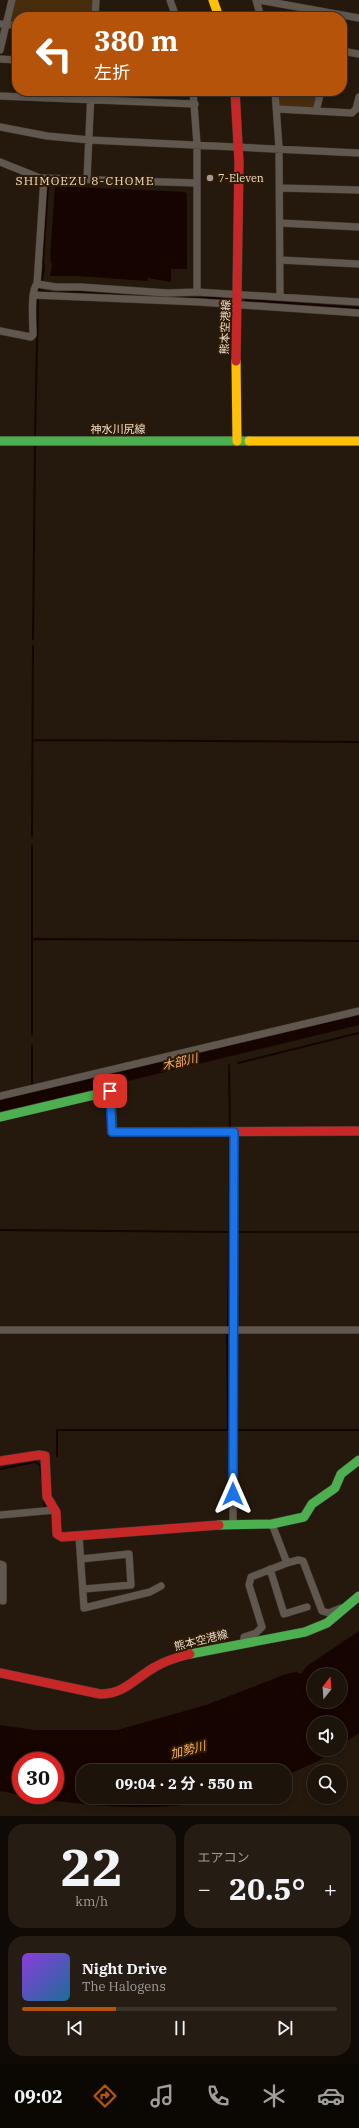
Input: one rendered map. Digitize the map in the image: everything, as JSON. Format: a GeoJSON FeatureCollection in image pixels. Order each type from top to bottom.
{"type":"FeatureCollection","features":[{"type":"Feature","properties":{"kind":"main road"},"geometry":{"type":"LineString","coordinates":[[213,0],[217,12]]}},
{"type":"Feature","properties":{"kind":"main road","name":"熊本空港線"},"geometry":{"type":"LineString","coordinates":[[235,96],[238,146],[238,305],[235,389],[237,441]]}},
{"type":"Feature","properties":{"kind":"main road","name":"神水川尻線"},"geometry":{"type":"LineString","coordinates":[[0,441],[237,441]]}},
{"type":"Feature","properties":{"kind":"main road"},"geometry":{"type":"LineString","coordinates":[[237,441],[359,441]]}},
{"type":"Feature","properties":{"kind":"main road"},"geometry":{"type":"LineString","coordinates":[[0,1117],[110,1091],[112,1132],[359,1131]]}},
{"type":"Feature","properties":{"kind":"main road"},"geometry":{"type":"LineString","coordinates":[[0,1461],[39,1455],[45,1456],[48,1497],[55,1510],[59,1536],[79,1536],[233,1524],[272,1524],[304,1516],[312,1504],[335,1488],[341,1474],[359,1460]]}},
{"type":"Feature","properties":{"kind":"main road","name":"熊本空港線"},"geometry":{"type":"LineString","coordinates":[[0,1673],[100,1694],[112,1694],[122,1690],[155,1668],[182,1656],[305,1632],[327,1623],[347,1608],[359,1596]]}},
{"type":"Feature","properties":{"kind":"street"},"geometry":{"type":"LineString","coordinates":[[0,50],[3,24],[12,0]]}},
{"type":"Feature","properties":{"kind":"street"},"geometry":{"type":"LineString","coordinates":[[95,12],[96,0]]}},
{"type":"Feature","properties":{"kind":"street"},"geometry":{"type":"LineString","coordinates":[[170,0],[174,12]]}},
{"type":"Feature","properties":{"kind":"street"},"geometry":{"type":"LineString","coordinates":[[260,12],[258,0],[325,12]]}},
{"type":"Feature","properties":{"kind":"street"},"geometry":{"type":"LineString","coordinates":[[347,16],[359,18]]}},
{"type":"Feature","properties":{"kind":"street"},"geometry":{"type":"LineString","coordinates":[[347,52],[359,54]]}},
{"type":"Feature","properties":{"kind":"street"},"geometry":{"type":"LineString","coordinates":[[0,59],[12,60]]}},
{"type":"Feature","properties":{"kind":"street"},"geometry":{"type":"LineString","coordinates":[[0,96],[195,104]]}},
{"type":"Feature","properties":{"kind":"street"},"geometry":{"type":"LineString","coordinates":[[87,179],[91,96]]}},
{"type":"Feature","properties":{"kind":"street"},"geometry":{"type":"LineString","coordinates":[[194,96],[197,144],[197,292]]}},
{"type":"Feature","properties":{"kind":"street"},"geometry":{"type":"LineString","coordinates":[[276,96],[278,109],[280,188],[280,297]]}},
{"type":"Feature","properties":{"kind":"street"},"geometry":{"type":"LineString","coordinates":[[316,111],[320,96]]}},
{"type":"Feature","properties":{"kind":"street"},"geometry":{"type":"LineString","coordinates":[[278,109],[354,112],[359,97]]}},
{"type":"Feature","properties":{"kind":"street"},"geometry":{"type":"LineString","coordinates":[[0,127],[47,136],[90,140],[359,153]]}},
{"type":"Feature","properties":{"kind":"street"},"geometry":{"type":"LineString","coordinates":[[0,162],[44,178],[197,183]]}},
{"type":"Feature","properties":{"kind":"street"},"geometry":{"type":"LineString","coordinates":[[0,331],[32,337],[33,294],[34,287],[37,284],[44,178]]}},
{"type":"Feature","properties":{"kind":"street"},"geometry":{"type":"LineString","coordinates":[[280,188],[359,190]]}},
{"type":"Feature","properties":{"kind":"street"},"geometry":{"type":"LineString","coordinates":[[280,223],[359,227]]}},
{"type":"Feature","properties":{"kind":"street"},"geometry":{"type":"LineString","coordinates":[[280,260],[359,264]]}},
{"type":"Feature","properties":{"kind":"street"},"geometry":{"type":"LineString","coordinates":[[37,284],[56,288],[81,287],[167,293],[197,292],[359,302]]}},
{"type":"Feature","properties":{"kind":"street"},"geometry":{"type":"LineString","coordinates":[[33,294],[359,313]]}},
{"type":"Feature","properties":{"kind":"street"},"geometry":{"type":"LineString","coordinates":[[0,1096],[359,1011]]}},
{"type":"Feature","properties":{"kind":"street"},"geometry":{"type":"LineString","coordinates":[[233,1524],[234,1132]]}},
{"type":"Feature","properties":{"kind":"street"},"geometry":{"type":"LineString","coordinates":[[0,1330],[359,1330]]}},
{"type":"Feature","properties":{"kind":"street"},"geometry":{"type":"LineString","coordinates":[[0,1515],[55,1510]]}},
{"type":"Feature","properties":{"kind":"street"},"geometry":{"type":"LineString","coordinates":[[272,1524],[287,1564]]}},
{"type":"Feature","properties":{"kind":"street"},"geometry":{"type":"LineString","coordinates":[[79,1536],[84,1589],[84,1608],[150,1592],[161,1586]]}},
{"type":"Feature","properties":{"kind":"street"},"geometry":{"type":"LineString","coordinates":[[81,1559],[129,1554],[131,1585],[84,1589]]}},
{"type":"Feature","properties":{"kind":"street"},"geometry":{"type":"LineString","coordinates":[[244,1643],[244,1637],[256,1633],[262,1627],[249,1581],[257,1574],[270,1569],[298,1560],[303,1561],[322,1611],[326,1614],[343,1607],[347,1608]]}},
{"type":"Feature","properties":{"kind":"street"},"geometry":{"type":"LineString","coordinates":[[0,1564],[3,1565],[3,1600]]}},
{"type":"Feature","properties":{"kind":"street"},"geometry":{"type":"LineString","coordinates":[[270,1569],[284,1614],[307,1607]]}},
{"type":"Feature","properties":{"kind":"shaded area"},"geometry":{"type":"Polygon","coordinates":[[[15,0],[93,0],[92,12],[12,12],[12,21],[10,19],[15,0]]]}},
{"type":"Feature","properties":{"kind":"shaded area"},"geometry":{"type":"Polygon","coordinates":[[[278,96],[317,96],[315,105],[312,108],[282,107],[279,104],[278,96]]]}},
{"type":"Feature","properties":{"kind":"water"},"geometry":{"type":"Polygon","coordinates":[[[55,186],[185,192],[187,194],[187,269],[171,269],[171,282],[148,278],[147,281],[78,276],[50,276],[52,265],[50,259],[55,186]]]}},
{"type":"Feature","properties":{"kind":"water","name":"木部川"},"geometry":{"type":"Polygon","coordinates":[[[359,1015],[359,1025],[0,1112],[0,1098],[359,1015]]]}},
{"type":"Feature","properties":{"kind":"water","name":"加勢川"},"geometry":{"type":"Polygon","coordinates":[[[359,1631],[359,1733],[347,1741],[347,1716],[307,1716],[307,1756],[326,1756],[311,1764],[307,1764],[307,1766],[292,1773],[292,1764],[76,1764],[76,1803],[64,1802],[64,1752],[12,1752],[12,1793],[0,1791],[0,1725],[35,1730],[117,1730],[206,1705],[286,1674],[296,1672],[301,1674],[307,1666],[359,1631]]]}},
{"type":"Feature","properties":{"kind":"water"},"geometry":{"type":"Polygon","coordinates":[[[84,1804],[191,1804],[143,1807],[84,1804]]]}},
{"type":"Feature","properties":{"kind":"waterway"},"geometry":{"type":"LineString","coordinates":[[42,280],[44,268],[43,261],[48,185]]}},
{"type":"Feature","properties":{"kind":"waterway"},"geometry":{"type":"LineString","coordinates":[[39,288],[39,291],[50,292]]}},
{"type":"Feature","properties":{"kind":"waterway"},"geometry":{"type":"LineString","coordinates":[[57,293],[74,292],[128,296]]}},
{"type":"Feature","properties":{"kind":"waterway"},"geometry":{"type":"LineString","coordinates":[[174,298],[229,298]]}},
{"type":"Feature","properties":{"kind":"waterway"},"geometry":{"type":"LineString","coordinates":[[35,436],[38,299]]}},
{"type":"Feature","properties":{"kind":"waterway"},"geometry":{"type":"LineString","coordinates":[[246,300],[359,308]]}},
{"type":"Feature","properties":{"kind":"waterway"},"geometry":{"type":"LineString","coordinates":[[33,639],[35,446]]}},
{"type":"Feature","properties":{"kind":"waterway"},"geometry":{"type":"LineString","coordinates":[[32,836],[33,646]]}},
{"type":"Feature","properties":{"kind":"waterway"},"geometry":{"type":"LineString","coordinates":[[33,740],[359,742]]}},
{"type":"Feature","properties":{"kind":"waterway"},"geometry":{"type":"LineString","coordinates":[[32,845],[32,1035]]}},
{"type":"Feature","properties":{"kind":"waterway"},"geometry":{"type":"LineString","coordinates":[[33,939],[359,941]]}},
{"type":"Feature","properties":{"kind":"waterway"},"geometry":{"type":"LineString","coordinates":[[238,1063],[359,1033]]}},
{"type":"Feature","properties":{"kind":"waterway"},"geometry":{"type":"LineString","coordinates":[[32,1045],[32,1086]]}},
{"type":"Feature","properties":{"kind":"waterway"},"geometry":{"type":"LineString","coordinates":[[229,1065],[230,1130]]}},
{"type":"Feature","properties":{"kind":"waterway"},"geometry":{"type":"LineString","coordinates":[[228,1328],[230,1134]]}},
{"type":"Feature","properties":{"kind":"waterway"},"geometry":{"type":"LineString","coordinates":[[0,1230],[229,1232]]}},
{"type":"Feature","properties":{"kind":"waterway"},"geometry":{"type":"LineString","coordinates":[[237,1232],[359,1232]]}},
{"type":"Feature","properties":{"kind":"waterway"},"geometry":{"type":"LineString","coordinates":[[57,1456],[57,1430],[228,1430],[227,1332]]}},
{"type":"Feature","properties":{"kind":"waterway"},"geometry":{"type":"LineString","coordinates":[[235,1430],[359,1430]]}},
{"type":"Feature","properties":{"kind":"waterway"},"geometry":{"type":"LineString","coordinates":[[0,1469],[35,1462],[40,1465],[42,1478]]}},
{"type":"Feature","properties":{"kind":"waterway"},"geometry":{"type":"LineString","coordinates":[[44,1500],[45,1509]]}},
{"type":"Feature","properties":{"kind":"traffic: fast"},"geometry":{"type":"LineString","coordinates":[[0,441],[249,441]]}},
{"type":"Feature","properties":{"kind":"traffic: fast"},"geometry":{"type":"LineString","coordinates":[[0,1117],[111,1091],[112,1132],[170,1132]]}},
{"type":"Feature","properties":{"kind":"traffic: fast"},"geometry":{"type":"LineString","coordinates":[[219,1525],[272,1524],[304,1517],[312,1504],[335,1488],[341,1474],[359,1460]]}},
{"type":"Feature","properties":{"kind":"traffic: fast"},"geometry":{"type":"LineString","coordinates":[[190,1654],[305,1632],[327,1623],[359,1596]]}},
{"type":"Feature","properties":{"kind":"traffic: slow"},"geometry":{"type":"LineString","coordinates":[[213,0],[217,12]]}},
{"type":"Feature","properties":{"kind":"traffic: slow"},"geometry":{"type":"LineString","coordinates":[[236,361],[237,441]]}},
{"type":"Feature","properties":{"kind":"traffic: slow"},"geometry":{"type":"LineString","coordinates":[[249,441],[359,441]]}},
{"type":"Feature","properties":{"kind":"traffic: jam"},"geometry":{"type":"LineString","coordinates":[[235,96],[239,162],[236,361]]}},
{"type":"Feature","properties":{"kind":"traffic: jam"},"geometry":{"type":"LineString","coordinates":[[170,1132],[359,1131]]}},
{"type":"Feature","properties":{"kind":"traffic: jam"},"geometry":{"type":"LineString","coordinates":[[0,1461],[39,1455],[45,1456],[47,1497],[56,1512],[57,1534],[62,1537],[219,1525]]}},
{"type":"Feature","properties":{"kind":"traffic: jam"},"geometry":{"type":"LineString","coordinates":[[0,1673],[100,1694],[109,1693],[123,1688],[159,1665],[172,1659],[190,1654]]}},
{"type":"Feature","properties":{"kind":"place","name":"7-Eleven"},"geometry":{"type":"Point","coordinates":[210,178]}},
{"type":"Feature","properties":{"kind":"district","name":"SHIMOEZU 8-CHOME"},"geometry":{"type":"Point","coordinates":[85,181]}},
{"type":"Feature","properties":{"kind":"route"},"geometry":{"type":"LineString","coordinates":[[110,1091],[112,1132],[234,1132],[233,1494]]}}]}
